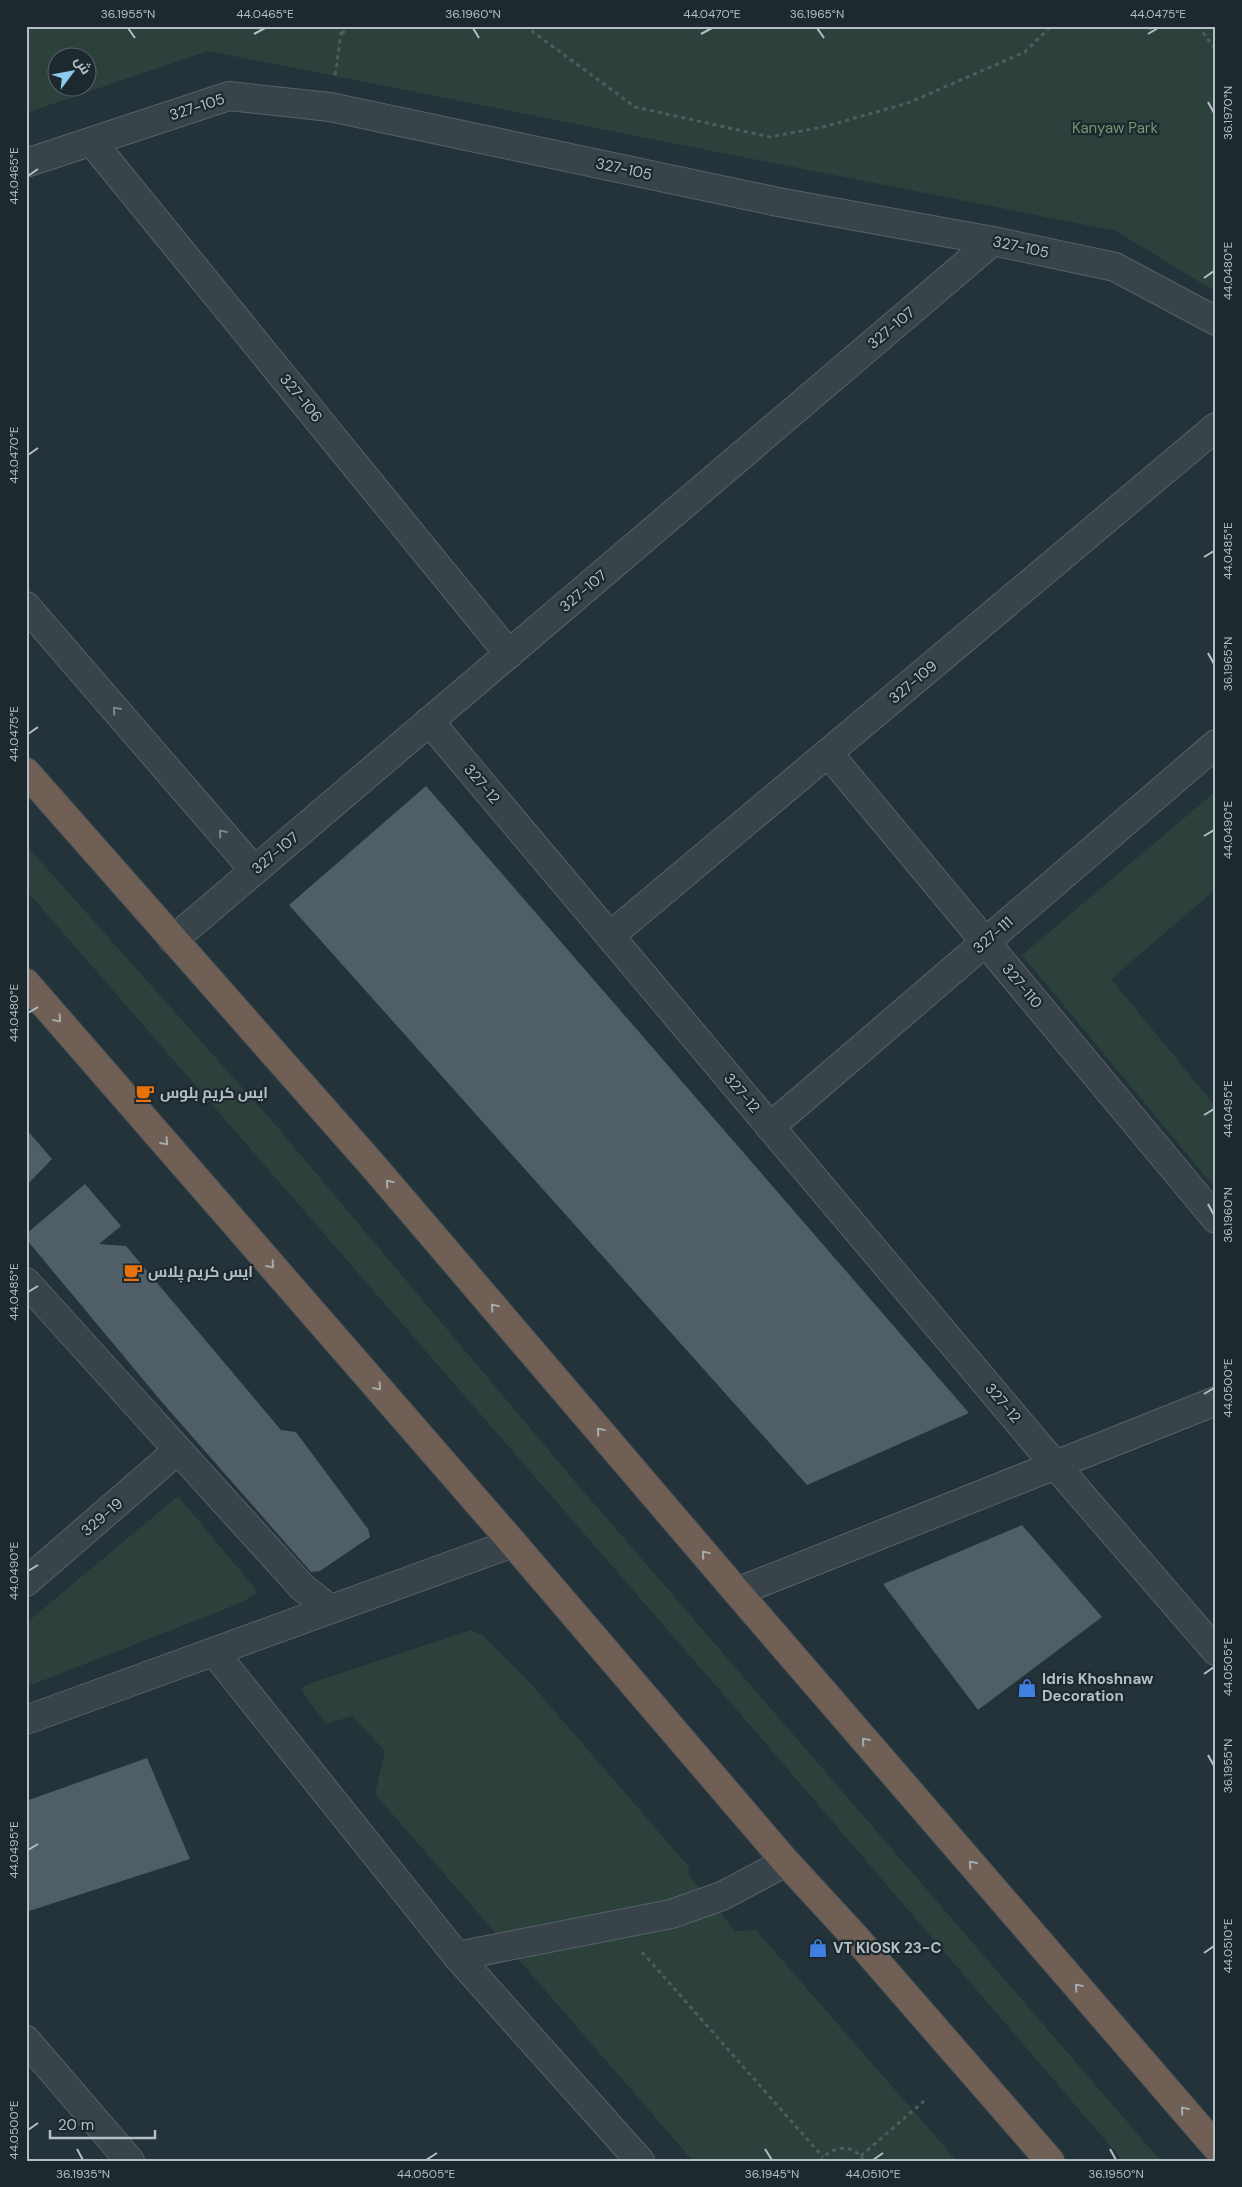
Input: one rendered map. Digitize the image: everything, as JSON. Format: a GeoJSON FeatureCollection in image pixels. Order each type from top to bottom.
{"type":"FeatureCollection","features":[{"type":"Feature","properties":{"kind":"highway"},"geometry":{"type":"LineString","coordinates":[[26,772],[382,1175],[737,1592],[1216,2147]]}},
{"type":"Feature","properties":{"kind":"highway"},"geometry":{"type":"LineString","coordinates":[[26,982],[513,1543],[786,1862],[856,1938],[1050,2161]]}},
{"type":"Feature","properties":{"kind":"street","name":"327-105"},"geometry":{"type":"LineString","coordinates":[[26,164],[229,96],[330,108],[778,202],[993,241],[1115,267],[1216,321]]}},
{"type":"Feature","properties":{"kind":"street","name":"327-106"},"geometry":{"type":"LineString","coordinates":[[92,142],[509,654]]}},
{"type":"Feature","properties":{"kind":"street","name":"327-107"},"geometry":{"type":"LineString","coordinates":[[173,940],[993,241]]}},
{"type":"Feature","properties":{"kind":"street","name":"327-109"},"geometry":{"type":"LineString","coordinates":[[610,936],[1216,427]]}},
{"type":"Feature","properties":{"kind":"street"},"geometry":{"type":"LineString","coordinates":[[26,606],[254,870]]}},
{"type":"Feature","properties":{"kind":"street","name":"327-12"},"geometry":{"type":"LineString","coordinates":[[429,721],[1056,1466],[1216,1651]]}},
{"type":"Feature","properties":{"kind":"street","name":"327-111"},"geometry":{"type":"LineString","coordinates":[[770,1127],[1216,744]]}},
{"type":"Feature","properties":{"kind":"street","name":"327-110"},"geometry":{"type":"LineString","coordinates":[[828,753],[1216,1219]]}},
{"type":"Feature","properties":{"kind":"street"},"geometry":{"type":"LineString","coordinates":[[26,1282],[177,1452],[302,1587],[330,1609]]}},
{"type":"Feature","properties":{"kind":"street"},"geometry":{"type":"LineString","coordinates":[[737,1592],[1216,1401]]}},
{"type":"Feature","properties":{"kind":"street","name":"329-19"},"geometry":{"type":"LineString","coordinates":[[26,1582],[177,1452]]}},
{"type":"Feature","properties":{"kind":"street"},"geometry":{"type":"LineString","coordinates":[[26,1720],[513,1543]]}},
{"type":"Feature","properties":{"kind":"street"},"geometry":{"type":"LineString","coordinates":[[214,1652],[457,1956],[640,2161]]}},
{"type":"Feature","properties":{"kind":"street"},"geometry":{"type":"LineString","coordinates":[[457,1956],[618,1926],[671,1914],[722,1896],[786,1862]]}},
{"type":"Feature","properties":{"kind":"street"},"geometry":{"type":"LineString","coordinates":[[26,2040],[130,2161]]}},
{"type":"Feature","properties":{"kind":"path"},"geometry":{"type":"LineString","coordinates":[[330,108],[341,34],[339,26]]}},
{"type":"Feature","properties":{"kind":"path"},"geometry":{"type":"LineString","coordinates":[[341,34],[348,26]]}},
{"type":"Feature","properties":{"kind":"path"},"geometry":{"type":"LineString","coordinates":[[525,26],[635,107],[770,136],[823,127],[908,103],[1025,52],[1052,26]]}},
{"type":"Feature","properties":{"kind":"path"},"geometry":{"type":"LineString","coordinates":[[1140,26],[1151,29],[1163,26]]}},
{"type":"Feature","properties":{"kind":"path"},"geometry":{"type":"LineString","coordinates":[[1198,26],[1216,50]]}},
{"type":"Feature","properties":{"kind":"path"},"geometry":{"type":"LineString","coordinates":[[618,1926],[823,2157]]}},
{"type":"Feature","properties":{"kind":"path"},"geometry":{"type":"LineString","coordinates":[[861,2156],[924,2101]]}},
{"type":"Feature","properties":{"kind":"path"},"geometry":{"type":"LineString","coordinates":[[820,2161],[831,2150],[839,2148],[847,2148],[861,2156],[864,2161]]}},
{"type":"Feature","properties":{"kind":"green space","name":"Kanyaw Park"},"geometry":{"type":"Polygon","coordinates":[[[26,26],[1216,26],[1216,292],[1116,231],[208,51],[98,88],[98,48],[48,48],[48,98],[70,98],[26,113],[26,26]]]}},
{"type":"Feature","properties":{"kind":"green space"},"geometry":{"type":"Polygon","coordinates":[[[1216,791],[1216,889],[1111,979],[1216,1107],[1216,1189],[1022,955],[1216,791]]]}},
{"type":"Feature","properties":{"kind":"green space"},"geometry":{"type":"Polygon","coordinates":[[[26,845],[273,1122],[572,1478],[1161,2161],[1123,2161],[743,1717],[26,890],[26,845]]]}},
{"type":"Feature","properties":{"kind":"green space"},"geometry":{"type":"Polygon","coordinates":[[[178,1496],[258,1592],[243,1602],[26,1687],[26,1623],[178,1496]]]}},
{"type":"Feature","properties":{"kind":"green space"},"geometry":{"type":"Polygon","coordinates":[[[471,1630],[482,1635],[533,1686],[688,1866],[690,1876],[735,1931],[756,1930],[957,2161],[693,2161],[375,1794],[385,1751],[352,1716],[326,1724],[302,1691],[303,1687],[314,1682],[471,1630]]]}},
{"type":"Feature","properties":{"kind":"building"},"geometry":{"type":"Polygon","coordinates":[[[426,786],[969,1413],[807,1485],[289,905],[426,786]]]}},
{"type":"Feature","properties":{"kind":"building"},"geometry":{"type":"Polygon","coordinates":[[[26,1129],[52,1159],[26,1186],[26,1129]]]}},
{"type":"Feature","properties":{"kind":"building"},"geometry":{"type":"Polygon","coordinates":[[[85,1184],[121,1226],[99,1244],[126,1246],[281,1430],[296,1432],[368,1529],[370,1537],[320,1571],[311,1572],[161,1401],[26,1239],[26,1234],[85,1184]]]}},
{"type":"Feature","properties":{"kind":"building"},"geometry":{"type":"Polygon","coordinates":[[[1022,1525],[1102,1617],[978,1710],[883,1584],[1022,1525]]]}},
{"type":"Feature","properties":{"kind":"building"},"geometry":{"type":"Polygon","coordinates":[[[147,1758],[190,1859],[26,1912],[26,1801],[147,1758]]]}},
{"type":"Feature","properties":{"kind":"place","name":"ايس كريم بلوس"},"geometry":{"type":"Point","coordinates":[145,1093]}},
{"type":"Feature","properties":{"kind":"place","name":"ايس كريم پلاس"},"geometry":{"type":"Point","coordinates":[133,1272]}},
{"type":"Feature","properties":{"kind":"place","name":"Idris Khoshnaw Decoration"},"geometry":{"type":"Point","coordinates":[1027,1688]}},
{"type":"Feature","properties":{"kind":"place","name":"VT KIOSK 23-C"},"geometry":{"type":"Point","coordinates":[818,1948]}}]}
